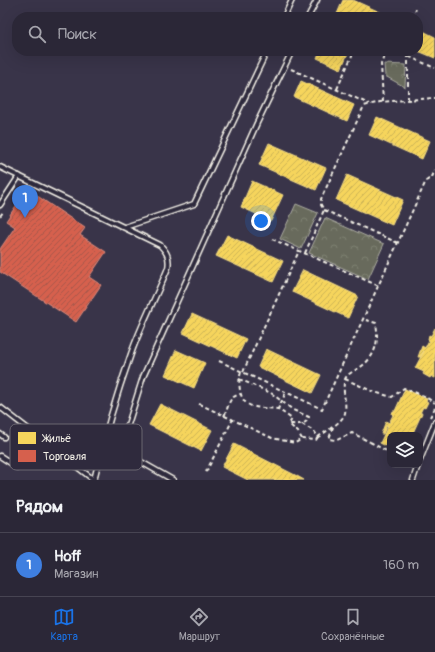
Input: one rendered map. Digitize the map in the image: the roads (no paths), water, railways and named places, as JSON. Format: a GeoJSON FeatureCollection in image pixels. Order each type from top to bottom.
{"type":"FeatureCollection","features":[{"type":"Feature","properties":{"kind":"lane"},"geometry":{"type":"LineString","coordinates":[[286,12],[292,0]]}},
{"type":"Feature","properties":{"kind":"lane"},"geometry":{"type":"LineString","coordinates":[[311,12],[317,0]]}},
{"type":"Feature","properties":{"kind":"lane"},"geometry":{"type":"LineString","coordinates":[[125,227],[194,204],[266,56]]}},
{"type":"Feature","properties":{"kind":"lane"},"geometry":{"type":"LineString","coordinates":[[128,424],[142,378],[255,128],[290,56]]}},
{"type":"Feature","properties":{"kind":"lane"},"geometry":{"type":"LineString","coordinates":[[0,167],[160,245],[168,255],[168,268],[129,359],[108,424]]}},
{"type":"Feature","properties":{"kind":"lane"},"geometry":{"type":"LineString","coordinates":[[0,205],[2,198],[19,176]]}},
{"type":"Feature","properties":{"kind":"lane"},"geometry":{"type":"LineString","coordinates":[[0,407],[22,424]]}},
{"type":"Feature","properties":{"kind":"lane"},"geometry":{"type":"LineString","coordinates":[[423,452],[435,422]]}},
{"type":"Feature","properties":{"kind":"lane"},"geometry":{"type":"LineString","coordinates":[[0,456],[10,462]]}},
{"type":"Feature","properties":{"kind":"lane"},"geometry":{"type":"LineString","coordinates":[[142,462],[173,480]]}},
{"type":"Feature","properties":{"kind":"lane"},"geometry":{"type":"LineString","coordinates":[[413,480],[417,468]]}},
{"type":"Feature","properties":{"kind":"lane"},"geometry":{"type":"LineString","coordinates":[[81,470],[94,480],[96,470]]}},
{"type":"Feature","properties":{"kind":"place","name":"Hoff"},"geometry":{"type":"Point","coordinates":[25,218]}}]}
